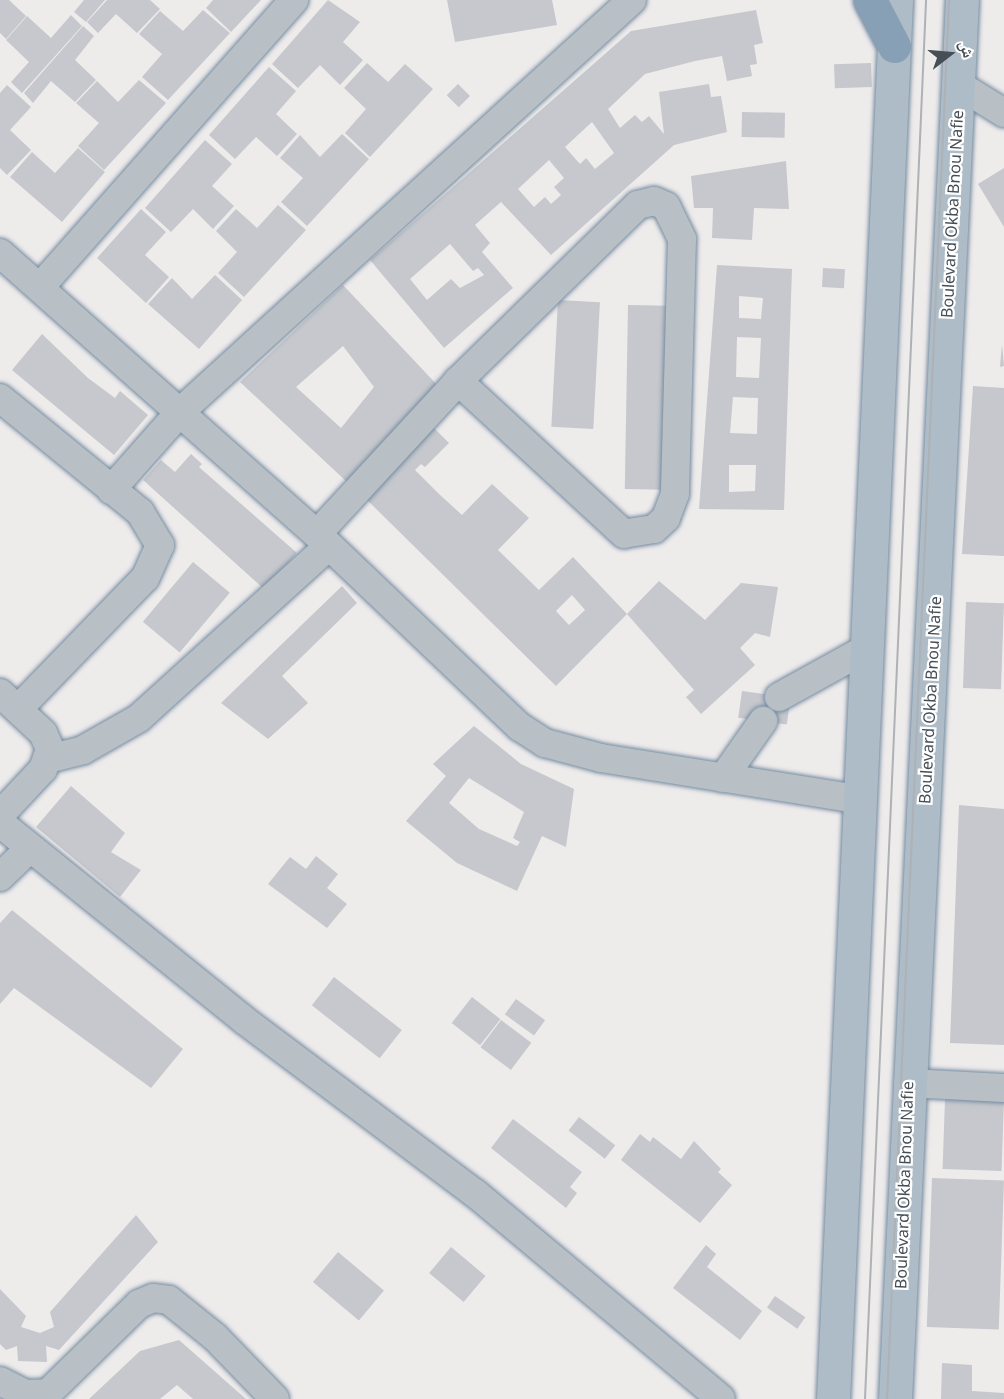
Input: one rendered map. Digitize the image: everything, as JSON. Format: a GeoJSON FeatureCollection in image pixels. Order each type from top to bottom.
{"type":"FeatureCollection","features":[{"type":"Feature","properties":{"kind":"highway"},"geometry":{"type":"LineString","coordinates":[[870,0],[894,46]]}},
{"type":"Feature","properties":{"kind":"main road"},"geometry":{"type":"LineString","coordinates":[[833,1399],[864,650],[896,0]]}},
{"type":"Feature","properties":{"kind":"main road","name":"Boulevard Okba Bnou Nafie"},"geometry":{"type":"LineString","coordinates":[[895,1399],[908,1083],[962,0]]}},
{"type":"Feature","properties":{"kind":"street"},"geometry":{"type":"LineString","coordinates":[[41,286],[294,0]]}},
{"type":"Feature","properties":{"kind":"street"},"geometry":{"type":"LineString","coordinates":[[111,490],[181,411],[632,0]]}},
{"type":"Feature","properties":{"kind":"street"},"geometry":{"type":"LineString","coordinates":[[959,85],[1004,113]]}},
{"type":"Feature","properties":{"kind":"street"},"geometry":{"type":"LineString","coordinates":[[0,815],[48,759],[93,746],[139,718],[323,540],[458,381],[638,205],[654,201],[666,206],[682,239],[675,494],[666,518],[654,529],[624,534],[458,381]]}},
{"type":"Feature","properties":{"kind":"street"},"geometry":{"type":"LineString","coordinates":[[0,253],[41,286],[323,540],[520,727],[545,743],[723,778],[858,799]]}},
{"type":"Feature","properties":{"kind":"street"},"geometry":{"type":"LineString","coordinates":[[0,398],[149,522],[160,545],[157,561],[10,700],[48,741],[48,759]]}},
{"type":"Feature","properties":{"kind":"street"},"geometry":{"type":"LineString","coordinates":[[779,697],[864,650]]}},
{"type":"Feature","properties":{"kind":"street"},"geometry":{"type":"LineString","coordinates":[[723,778],[763,721]]}},
{"type":"Feature","properties":{"kind":"street"},"geometry":{"type":"LineString","coordinates":[[0,823],[29,849],[476,1194],[721,1399]]}},
{"type":"Feature","properties":{"kind":"street"},"geometry":{"type":"LineString","coordinates":[[0,877],[29,849]]}},
{"type":"Feature","properties":{"kind":"street"},"geometry":{"type":"LineString","coordinates":[[908,1083],[1004,1088]]}},
{"type":"Feature","properties":{"kind":"street"},"geometry":{"type":"LineString","coordinates":[[0,1380],[25,1394],[48,1393],[140,1304],[153,1298],[169,1300],[215,1338],[275,1399]]}},
{"type":"Feature","properties":{"kind":"building"},"geometry":{"type":"Polygon","coordinates":[[[0,0],[9,0],[26,16],[6,39],[0,33],[0,0]]]}},
{"type":"Feature","properties":{"kind":"building"},"geometry":{"type":"Polygon","coordinates":[[[84,0],[105,0],[86,22],[74,12],[84,0]]]}},
{"type":"Feature","properties":{"kind":"building"},"geometry":{"type":"Polygon","coordinates":[[[107,0],[150,0],[160,9],[137,33],[116,14],[98,33],[87,22],[107,0]]]}},
{"type":"Feature","properties":{"kind":"building"},"geometry":{"type":"Polygon","coordinates":[[[213,0],[261,0],[231,32],[206,8],[213,0]]]}},
{"type":"Feature","properties":{"kind":"building"},"geometry":{"type":"Polygon","coordinates":[[[328,0],[360,22],[343,42],[363,60],[340,85],[320,65],[298,88],[272,64],[328,0]]]}},
{"type":"Feature","properties":{"kind":"building"},"geometry":{"type":"Polygon","coordinates":[[[447,0],[552,0],[557,25],[455,42],[447,0]]]}},
{"type":"Feature","properties":{"kind":"building"},"geometry":{"type":"Polygon","coordinates":[[[203,10],[230,33],[168,100],[142,77],[162,54],[139,34],[160,11],[183,31],[203,10]]]}},
{"type":"Feature","properties":{"kind":"building"},"geometry":{"type":"Polygon","coordinates":[[[756,10],[763,43],[754,45],[757,64],[750,65],[752,76],[727,81],[722,56],[695,61],[645,74],[608,109],[620,128],[635,115],[642,122],[649,116],[664,134],[659,92],[709,84],[711,97],[721,96],[727,132],[674,145],[551,255],[501,202],[475,225],[490,243],[482,252],[513,288],[444,348],[370,260],[631,31],[756,10]],[[592,122],[565,147],[580,164],[586,158],[595,169],[614,153],[592,122]],[[549,160],[518,189],[534,207],[545,197],[551,204],[561,195],[554,187],[564,178],[549,160]],[[450,244],[410,279],[427,300],[451,279],[460,288],[484,275],[478,268],[473,271],[450,244]]]}},
{"type":"Feature","properties":{"kind":"building"},"geometry":{"type":"Polygon","coordinates":[[[71,15],[82,26],[22,93],[11,82],[29,62],[6,40],[27,16],[51,38],[71,15]]]}},
{"type":"Feature","properties":{"kind":"building"},"geometry":{"type":"Polygon","coordinates":[[[83,26],[94,36],[75,60],[96,80],[75,102],[51,81],[33,103],[24,93],[83,26]]]}},
{"type":"Feature","properties":{"kind":"building"},"geometry":{"type":"Polygon","coordinates":[[[367,63],[388,82],[405,64],[433,89],[370,157],[345,133],[366,109],[344,88],[367,63]]]}},
{"type":"Feature","properties":{"kind":"building"},"geometry":{"type":"Polygon","coordinates":[[[871,63],[872,87],[835,88],[834,64],[871,63]]]}},
{"type":"Feature","properties":{"kind":"building"},"geometry":{"type":"Polygon","coordinates":[[[269,67],[296,91],[276,114],[297,134],[277,156],[256,137],[235,159],[209,135],[269,67]]]}},
{"type":"Feature","properties":{"kind":"building"},"geometry":{"type":"Polygon","coordinates":[[[139,80],[166,103],[104,170],[78,146],[99,123],[76,103],[97,81],[118,102],[139,80]]]}},
{"type":"Feature","properties":{"kind":"building"},"geometry":{"type":"Polygon","coordinates":[[[458,84],[470,96],[459,107],[447,95],[458,84]]]}},
{"type":"Feature","properties":{"kind":"building"},"geometry":{"type":"Polygon","coordinates":[[[7,85],[31,107],[10,130],[31,150],[7,175],[0,168],[0,93],[7,85]]]}},
{"type":"Feature","properties":{"kind":"building"},"geometry":{"type":"Polygon","coordinates":[[[742,112],[785,113],[785,138],[742,137],[742,112]]]}},
{"type":"Feature","properties":{"kind":"building"},"geometry":{"type":"Polygon","coordinates":[[[342,134],[369,159],[307,226],[281,202],[303,178],[280,158],[300,135],[320,157],[342,134]]]}},
{"type":"Feature","properties":{"kind":"building"},"geometry":{"type":"Polygon","coordinates":[[[205,140],[232,164],[212,186],[234,206],[213,229],[193,209],[171,232],[145,208],[205,140]]]}},
{"type":"Feature","properties":{"kind":"building"},"geometry":{"type":"Polygon","coordinates":[[[78,148],[105,172],[62,222],[10,177],[32,152],[55,173],[78,148]]]}},
{"type":"Feature","properties":{"kind":"building"},"geometry":{"type":"Polygon","coordinates":[[[786,161],[789,209],[754,208],[752,240],[712,238],[713,208],[694,208],[691,176],[786,161]]]}},
{"type":"Feature","properties":{"kind":"building"},"geometry":{"type":"Polygon","coordinates":[[[1004,168],[1004,227],[978,184],[1004,168]]]}},
{"type":"Feature","properties":{"kind":"building"},"geometry":{"type":"Polygon","coordinates":[[[278,205],[306,230],[244,297],[218,273],[237,252],[216,231],[236,209],[257,228],[278,205]]]}},
{"type":"Feature","properties":{"kind":"building"},"geometry":{"type":"Polygon","coordinates":[[[141,209],[166,232],[145,255],[169,277],[146,303],[97,258],[141,209]]]}},
{"type":"Feature","properties":{"kind":"building"},"geometry":{"type":"Polygon","coordinates":[[[717,265],[792,269],[784,510],[699,509],[717,265]],[[739,296],[739,318],[761,319],[763,298],[739,296]],[[737,337],[736,377],[759,378],[761,338],[737,337]],[[733,397],[730,433],[757,434],[758,398],[733,397]],[[729,465],[729,492],[755,491],[756,465],[729,465]]]}},
{"type":"Feature","properties":{"kind":"building"},"geometry":{"type":"Polygon","coordinates":[[[823,268],[845,269],[844,288],[822,287],[823,268]]]}},
{"type":"Feature","properties":{"kind":"building"},"geometry":{"type":"Polygon","coordinates":[[[215,275],[242,300],[199,349],[148,304],[172,278],[192,299],[215,275]]]}},
{"type":"Feature","properties":{"kind":"building"},"geometry":{"type":"Polygon","coordinates":[[[343,285],[441,389],[348,483],[240,382],[343,285]],[[343,346],[296,387],[341,428],[374,387],[343,346]]]}},
{"type":"Feature","properties":{"kind":"building"},"geometry":{"type":"Polygon","coordinates":[[[558,300],[600,302],[593,429],[551,427],[558,300]]]}},
{"type":"Feature","properties":{"kind":"building"},"geometry":{"type":"Polygon","coordinates":[[[628,305],[669,306],[666,490],[625,489],[628,305]]]}},
{"type":"Feature","properties":{"kind":"building"},"geometry":{"type":"Polygon","coordinates":[[[42,334],[88,378],[115,398],[120,391],[148,415],[114,455],[12,370],[42,334]]]}},
{"type":"Feature","properties":{"kind":"building"},"geometry":{"type":"Polygon","coordinates":[[[1002,344],[1004,366],[1000,367],[1002,344]]]}},
{"type":"Feature","properties":{"kind":"building"},"geometry":{"type":"Polygon","coordinates":[[[973,386],[1004,388],[1004,556],[962,554],[973,386]]]}},
{"type":"Feature","properties":{"kind":"building"},"geometry":{"type":"Polygon","coordinates":[[[431,425],[449,443],[425,467],[421,464],[415,470],[439,494],[462,515],[492,484],[529,518],[498,550],[539,590],[573,557],[627,614],[556,686],[363,496],[431,425]],[[572,595],[556,611],[569,625],[585,610],[572,595]]]}},
{"type":"Feature","properties":{"kind":"building"},"geometry":{"type":"Polygon","coordinates":[[[191,454],[202,464],[199,467],[297,553],[264,589],[143,480],[161,460],[175,472],[191,454]]]}},
{"type":"Feature","properties":{"kind":"building"},"geometry":{"type":"Polygon","coordinates":[[[193,562],[230,593],[180,653],[143,622],[193,562]]]}},
{"type":"Feature","properties":{"kind":"building"},"geometry":{"type":"Polygon","coordinates":[[[659,581],[705,620],[741,583],[778,587],[770,637],[755,633],[740,648],[755,665],[701,714],[686,697],[694,690],[627,614],[659,581]]]}},
{"type":"Feature","properties":{"kind":"building"},"geometry":{"type":"Polygon","coordinates":[[[342,586],[357,603],[282,676],[308,703],[268,739],[221,703],[342,586]]]}},
{"type":"Feature","properties":{"kind":"building"},"geometry":{"type":"Polygon","coordinates":[[[966,602],[1004,603],[1001,689],[963,688],[966,602]]]}},
{"type":"Feature","properties":{"kind":"building"},"geometry":{"type":"Polygon","coordinates":[[[742,691],[791,698],[787,725],[738,718],[742,691]]]}},
{"type":"Feature","properties":{"kind":"building"},"geometry":{"type":"Polygon","coordinates":[[[474,726],[521,764],[574,789],[566,847],[542,836],[517,891],[457,863],[406,821],[446,776],[433,764],[474,726]],[[469,778],[449,803],[479,829],[517,846],[520,842],[513,838],[524,812],[469,778]]]}},
{"type":"Feature","properties":{"kind":"building"},"geometry":{"type":"Polygon","coordinates":[[[71,786],[125,833],[111,852],[141,870],[120,897],[36,827],[71,786]]]}},
{"type":"Feature","properties":{"kind":"building"},"geometry":{"type":"Polygon","coordinates":[[[959,805],[1004,809],[1004,1045],[950,1043],[959,805]]]}},
{"type":"Feature","properties":{"kind":"building"},"geometry":{"type":"Polygon","coordinates":[[[316,856],[338,874],[327,888],[347,904],[327,928],[268,884],[290,857],[306,869],[316,856]]]}},
{"type":"Feature","properties":{"kind":"building"},"geometry":{"type":"Polygon","coordinates":[[[12,910],[183,1049],[151,1088],[14,988],[0,1004],[0,923],[12,910]]]}},
{"type":"Feature","properties":{"kind":"building"},"geometry":{"type":"Polygon","coordinates":[[[334,977],[402,1030],[380,1058],[312,1005],[334,977]]]}},
{"type":"Feature","properties":{"kind":"building"},"geometry":{"type":"Polygon","coordinates":[[[472,997],[500,1019],[480,1045],[452,1023],[472,997]]]}},
{"type":"Feature","properties":{"kind":"building"},"geometry":{"type":"Polygon","coordinates":[[[516,999],[545,1020],[534,1036],[505,1014],[516,999]]]}},
{"type":"Feature","properties":{"kind":"building"},"geometry":{"type":"Polygon","coordinates":[[[501,1020],[531,1043],[511,1070],[481,1047],[501,1020]]]}},
{"type":"Feature","properties":{"kind":"building"},"geometry":{"type":"Polygon","coordinates":[[[945,1099],[1004,1101],[1002,1171],[943,1169],[945,1099]]]}},
{"type":"Feature","properties":{"kind":"building"},"geometry":{"type":"Polygon","coordinates":[[[579,1117],[615,1145],[605,1159],[569,1130],[579,1117]]]}},
{"type":"Feature","properties":{"kind":"building"},"geometry":{"type":"Polygon","coordinates":[[[513,1119],[582,1172],[570,1187],[577,1193],[566,1208],[491,1148],[513,1119]]]}},
{"type":"Feature","properties":{"kind":"building"},"geometry":{"type":"Polygon","coordinates":[[[640,1134],[650,1142],[653,1137],[681,1159],[694,1141],[721,1169],[718,1172],[732,1185],[700,1223],[621,1160],[640,1134]]]}},
{"type":"Feature","properties":{"kind":"building"},"geometry":{"type":"Polygon","coordinates":[[[932,1178],[1004,1181],[999,1329],[927,1327],[932,1178]]]}},
{"type":"Feature","properties":{"kind":"building"},"geometry":{"type":"Polygon","coordinates":[[[136,1215],[158,1242],[59,1350],[46,1346],[47,1362],[18,1361],[17,1346],[6,1350],[0,1344],[0,1289],[26,1316],[21,1327],[40,1333],[54,1327],[50,1312],[136,1215]]]}},
{"type":"Feature","properties":{"kind":"building"},"geometry":{"type":"Polygon","coordinates":[[[706,1245],[716,1254],[707,1267],[762,1311],[740,1340],[673,1288],[706,1245]]]}},
{"type":"Feature","properties":{"kind":"building"},"geometry":{"type":"Polygon","coordinates":[[[451,1247],[485,1276],[464,1302],[429,1273],[451,1247]]]}},
{"type":"Feature","properties":{"kind":"building"},"geometry":{"type":"Polygon","coordinates":[[[338,1252],[384,1291],[359,1320],[313,1282],[338,1252]]]}},
{"type":"Feature","properties":{"kind":"building"},"geometry":{"type":"Polygon","coordinates":[[[775,1296],[805,1317],[797,1329],[767,1307],[775,1296]]]}},
{"type":"Feature","properties":{"kind":"building"},"geometry":{"type":"Polygon","coordinates":[[[179,1340],[246,1399],[193,1399],[177,1385],[160,1399],[89,1399],[140,1351],[179,1340]]]}},
{"type":"Feature","properties":{"kind":"building"},"geometry":{"type":"Polygon","coordinates":[[[942,1363],[972,1365],[972,1391],[1004,1393],[1004,1399],[941,1399],[942,1363]]]}},
{"type":"Feature","properties":{"kind":"tram line"},"geometry":{"type":"LineString","coordinates":[[865,1399],[926,0]]}},
{"type":"Feature","properties":{"kind":"tram line"},"geometry":{"type":"LineString","coordinates":[[887,1399],[949,0]]}}]}
